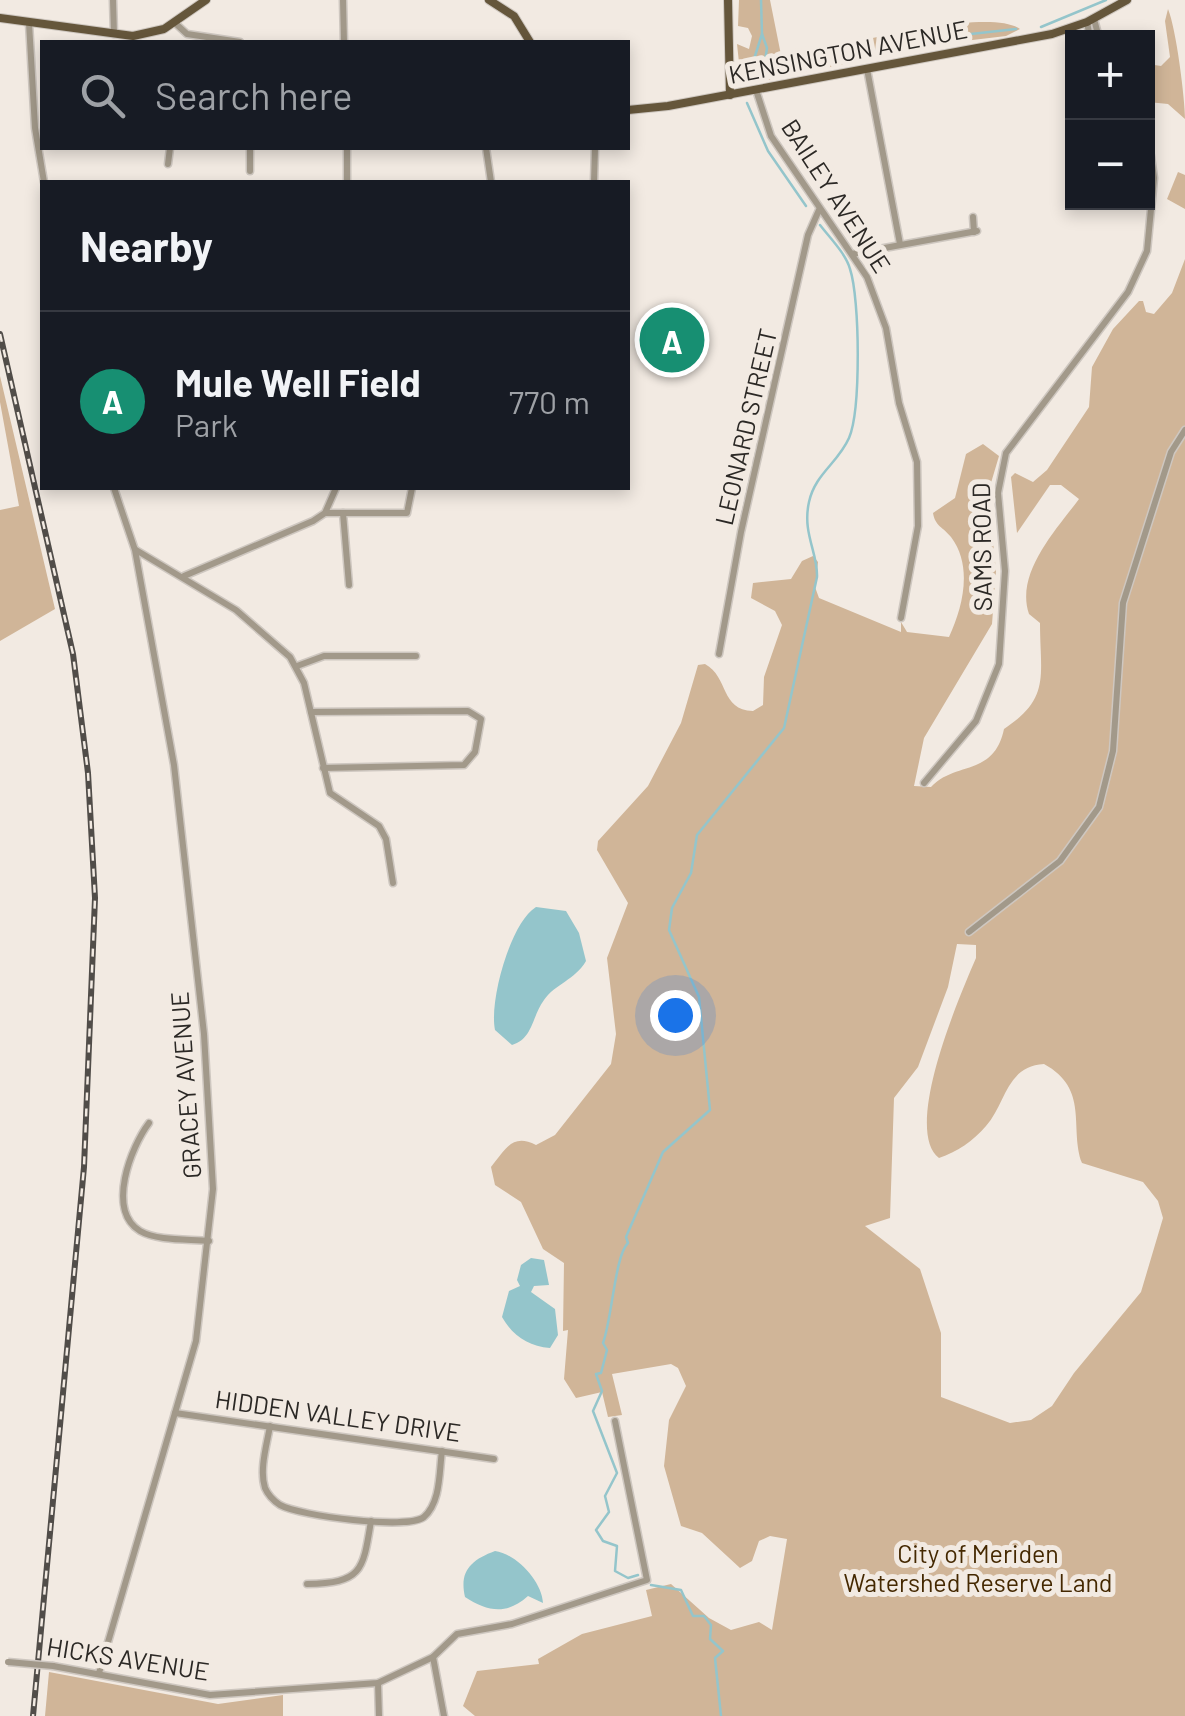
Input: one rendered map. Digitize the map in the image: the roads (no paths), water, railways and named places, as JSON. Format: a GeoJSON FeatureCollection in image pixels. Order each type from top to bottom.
{"type":"FeatureCollection","features":[{"type":"Feature","properties":{"kind":"main road"},"geometry":{"type":"LineString","coordinates":[[0,18],[110,37],[145,35],[175,23],[206,0]]}},
{"type":"Feature","properties":{"kind":"main road"},"geometry":{"type":"LineString","coordinates":[[488,0],[514,16],[529,40]]}},
{"type":"Feature","properties":{"kind":"main road"},"geometry":{"type":"LineString","coordinates":[[728,0],[730,95]]}},
{"type":"Feature","properties":{"kind":"main road","name":"KENSINGTON AVENUE"},"geometry":{"type":"LineString","coordinates":[[630,110],[730,95],[1052,34],[1127,0]]}},
{"type":"Feature","properties":{"kind":"street"},"geometry":{"type":"LineString","coordinates":[[110,37],[113,0]]}},
{"type":"Feature","properties":{"kind":"street"},"geometry":{"type":"LineString","coordinates":[[344,0],[344,40]]}},
{"type":"Feature","properties":{"kind":"street"},"geometry":{"type":"LineString","coordinates":[[1090,20],[1090,30]]}},
{"type":"Feature","properties":{"kind":"street"},"geometry":{"type":"LineString","coordinates":[[1090,20],[1095,30]]}},
{"type":"Feature","properties":{"kind":"street"},"geometry":{"type":"LineString","coordinates":[[30,23],[35,128],[44,180]]}},
{"type":"Feature","properties":{"kind":"street"},"geometry":{"type":"LineString","coordinates":[[175,23],[186,38],[213,40]]}},
{"type":"Feature","properties":{"kind":"street"},"geometry":{"type":"LineString","coordinates":[[867,70],[900,244]]}},
{"type":"Feature","properties":{"kind":"street","name":"BAILEY AVENUE"},"geometry":{"type":"LineString","coordinates":[[756,90],[771,136],[818,210],[852,254],[882,314],[899,403],[916,451],[918,526],[901,618]]}},
{"type":"Feature","properties":{"kind":"street"},"geometry":{"type":"LineString","coordinates":[[168,164],[170,150]]}},
{"type":"Feature","properties":{"kind":"street"},"geometry":{"type":"LineString","coordinates":[[250,150],[250,171]]}},
{"type":"Feature","properties":{"kind":"street"},"geometry":{"type":"LineString","coordinates":[[347,150],[348,180]]}},
{"type":"Feature","properties":{"kind":"street"},"geometry":{"type":"LineString","coordinates":[[486,150],[492,180]]}},
{"type":"Feature","properties":{"kind":"street"},"geometry":{"type":"LineString","coordinates":[[594,180],[595,150]]}},
{"type":"Feature","properties":{"kind":"street","name":"LEONARD STREET"},"geometry":{"type":"LineString","coordinates":[[719,654],[745,516],[810,226],[818,210]]}},
{"type":"Feature","properties":{"kind":"street","name":"SAMS ROAD"},"geometry":{"type":"LineString","coordinates":[[924,784],[976,721],[995,680],[1005,586],[998,493],[1006,454],[1128,292],[1142,266],[1153,210]]}},
{"type":"Feature","properties":{"kind":"street"},"geometry":{"type":"LineString","coordinates":[[852,254],[976,231],[973,217]]}},
{"type":"Feature","properties":{"kind":"street"},"geometry":{"type":"LineString","coordinates":[[969,932],[1060,861],[1099,806],[1113,751],[1123,603],[1171,452],[1185,430]]}},
{"type":"Feature","properties":{"kind":"street","name":"GRACEY AVENUE"},"geometry":{"type":"LineString","coordinates":[[99,1674],[199,1328],[210,1241],[213,1172],[201,1000],[174,765],[134,550],[115,490]]}},
{"type":"Feature","properties":{"kind":"street"},"geometry":{"type":"LineString","coordinates":[[325,513],[335,490]]}},
{"type":"Feature","properties":{"kind":"street"},"geometry":{"type":"LineString","coordinates":[[184,576],[325,513],[407,513],[412,506],[412,490]]}},
{"type":"Feature","properties":{"kind":"street"},"geometry":{"type":"LineString","coordinates":[[342,514],[349,586]]}},
{"type":"Feature","properties":{"kind":"street"},"geometry":{"type":"LineString","coordinates":[[134,550],[184,576],[244,615],[297,666],[323,768],[335,799],[374,821],[383,832],[392,883]]}},
{"type":"Feature","properties":{"kind":"street"},"geometry":{"type":"LineString","coordinates":[[297,666],[324,656],[416,656]]}},
{"type":"Feature","properties":{"kind":"street"},"geometry":{"type":"LineString","coordinates":[[311,712],[468,710],[481,720],[480,738],[469,762],[458,766],[323,768]]}},
{"type":"Feature","properties":{"kind":"street"},"geometry":{"type":"LineString","coordinates":[[148,1123],[130,1162],[124,1200],[126,1216],[144,1233],[210,1241]]}},
{"type":"Feature","properties":{"kind":"street","name":"HIDDEN VALLEY DRIVE"},"geometry":{"type":"LineString","coordinates":[[175,1413],[494,1458]]}},
{"type":"Feature","properties":{"kind":"street","name":"HICKS AVENUE"},"geometry":{"type":"LineString","coordinates":[[4,1661],[53,1666],[210,1695],[378,1683],[433,1657],[457,1634],[512,1624],[647,1580],[616,1421]]}},
{"type":"Feature","properties":{"kind":"street"},"geometry":{"type":"LineString","coordinates":[[270,1426],[264,1481],[277,1502],[293,1509],[406,1524],[428,1512],[436,1497],[442,1451]]}},
{"type":"Feature","properties":{"kind":"street"},"geometry":{"type":"LineString","coordinates":[[307,1584],[339,1583],[354,1576],[364,1563],[371,1520]]}},
{"type":"Feature","properties":{"kind":"street"},"geometry":{"type":"LineString","coordinates":[[433,1657],[444,1716]]}},
{"type":"Feature","properties":{"kind":"street"},"geometry":{"type":"LineString","coordinates":[[378,1683],[380,1716]]}},
{"type":"Feature","properties":{"kind":"water"},"geometry":{"type":"Polygon","coordinates":[[[536,907],[566,911],[579,933],[586,961],[549,995],[524,1038],[512,1045],[495,1030],[498,983],[518,929],[536,907]]]}},
{"type":"Feature","properties":{"kind":"water"},"geometry":{"type":"Polygon","coordinates":[[[531,1258],[544,1260],[549,1285],[534,1286],[531,1292],[555,1309],[558,1335],[550,1348],[522,1339],[502,1317],[509,1291],[520,1286],[517,1280],[521,1265],[531,1258]]]}},
{"type":"Feature","properties":{"kind":"water"},"geometry":{"type":"Polygon","coordinates":[[[495,1551],[512,1557],[527,1570],[543,1603],[528,1596],[513,1606],[497,1609],[465,1597],[464,1580],[469,1568],[495,1551]]]}},
{"type":"Feature","properties":{"kind":"waterway"},"geometry":{"type":"LineString","coordinates":[[748,78],[762,34],[761,0]]}},
{"type":"Feature","properties":{"kind":"waterway"},"geometry":{"type":"LineString","coordinates":[[1041,27],[1106,0]]}},
{"type":"Feature","properties":{"kind":"waterway"},"geometry":{"type":"LineString","coordinates":[[762,34],[767,48],[764,67],[778,72],[935,38],[1016,29]]}},
{"type":"Feature","properties":{"kind":"waterway"},"geometry":{"type":"LineString","coordinates":[[747,103],[768,151],[806,206]]}},
{"type":"Feature","properties":{"kind":"waterway"},"geometry":{"type":"LineString","coordinates":[[638,1575],[628,1578],[615,1571],[617,1546],[603,1541],[596,1530],[609,1512],[605,1496],[617,1473],[593,1411],[602,1391],[596,1374],[601,1373],[607,1350],[603,1343],[620,1260],[628,1243],[626,1237],[663,1152],[710,1110],[699,997],[669,930],[672,908],[691,873],[697,835],[784,728],[817,577],[807,523],[809,502],[816,484],[844,447],[853,424],[858,354],[853,284],[845,258],[820,225]]}},
{"type":"Feature","properties":{"kind":"waterway"},"geometry":{"type":"LineString","coordinates":[[651,1585],[681,1590],[693,1616],[704,1616],[711,1625],[710,1639],[723,1651],[715,1658],[721,1716]]}},
{"type":"Feature","properties":{"kind":"railway"},"geometry":{"type":"LineString","coordinates":[[0,334],[73,654],[88,773],[95,898],[84,1167],[33,1716]]}},
{"type":"Feature","properties":{"kind":"place","name":"Mule Well Field"},"geometry":{"type":"Point","coordinates":[672,340]}},
{"type":"Feature","properties":{"kind":"park label","name":"City of Meriden Watershed Reserve Land"},"geometry":{"type":"Point","coordinates":[978,1568]}}]}
